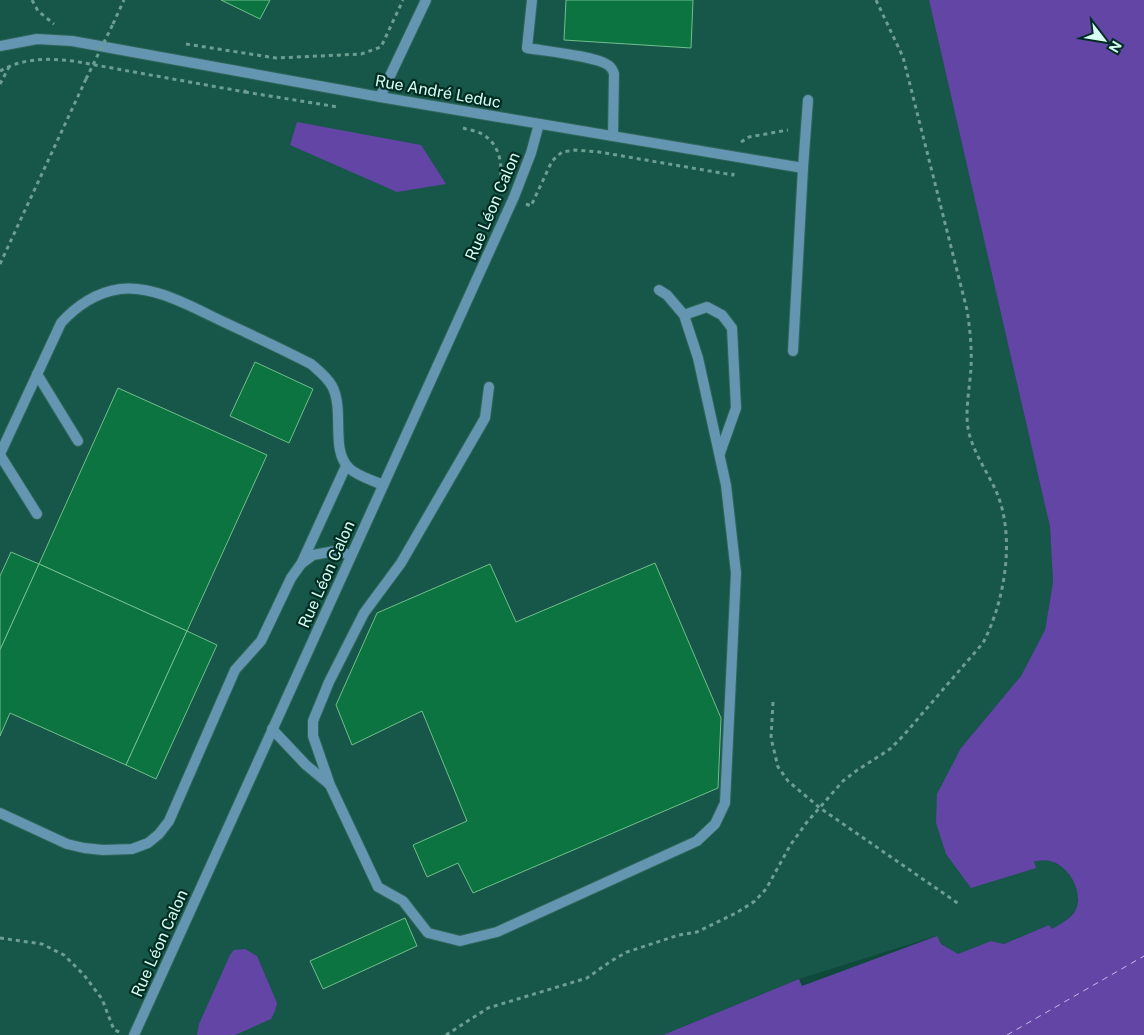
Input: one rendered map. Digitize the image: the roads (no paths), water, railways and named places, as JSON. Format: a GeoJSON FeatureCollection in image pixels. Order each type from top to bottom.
{"type":"FeatureCollection","features":[{"type":"Feature","properties":{"kind":"street"},"geometry":{"type":"LineString","coordinates":[[380,97],[426,0]]}},
{"type":"Feature","properties":{"kind":"street"},"geometry":{"type":"LineString","coordinates":[[532,0],[527,48],[592,59],[607,64],[612,68],[614,74],[614,136]]}},
{"type":"Feature","properties":{"kind":"street"},"geometry":{"type":"LineString","coordinates":[[0,33],[2,45]]}},
{"type":"Feature","properties":{"kind":"street","name":"Rue André Leduc"},"geometry":{"type":"LineString","coordinates":[[2,45],[27,40],[58,40],[380,97],[803,168]]}},
{"type":"Feature","properties":{"kind":"street"},"geometry":{"type":"LineString","coordinates":[[793,350],[808,100]]}},
{"type":"Feature","properties":{"kind":"street","name":"Rue Léon Calon"},"geometry":{"type":"LineString","coordinates":[[134,1035],[514,197],[531,153],[539,124]]}},
{"type":"Feature","properties":{"kind":"street"},"geometry":{"type":"LineString","coordinates":[[37,514],[0,455],[61,323],[71,312],[85,302],[119,289],[148,290],[165,296],[291,353],[311,364],[324,375],[333,387],[338,403],[341,456],[346,466],[354,472],[383,485]]}},
{"type":"Feature","properties":{"kind":"street"},"geometry":{"type":"LineString","coordinates":[[489,388],[485,418],[401,563],[364,613],[329,682],[313,721],[314,736],[330,785],[378,887],[404,901],[428,933],[460,941],[497,932],[696,841],[715,824],[725,803],[736,573],[726,485],[698,358],[684,315],[667,295],[659,290]]}},
{"type":"Feature","properties":{"kind":"street"},"geometry":{"type":"LineString","coordinates":[[684,315],[707,307],[722,315],[732,328],[736,408],[719,454]]}},
{"type":"Feature","properties":{"kind":"street"},"geometry":{"type":"LineString","coordinates":[[38,374],[78,441]]}},
{"type":"Feature","properties":{"kind":"street"},"geometry":{"type":"LineString","coordinates":[[0,813],[67,844],[84,848],[132,849],[148,843],[159,834],[169,821],[234,670],[261,641],[291,578],[301,564],[346,466]]}},
{"type":"Feature","properties":{"kind":"street"},"geometry":{"type":"LineString","coordinates":[[301,564],[313,555],[325,552],[335,551],[351,555]]}},
{"type":"Feature","properties":{"kind":"street"},"geometry":{"type":"LineString","coordinates":[[272,729],[306,765],[330,785]]}}]}
